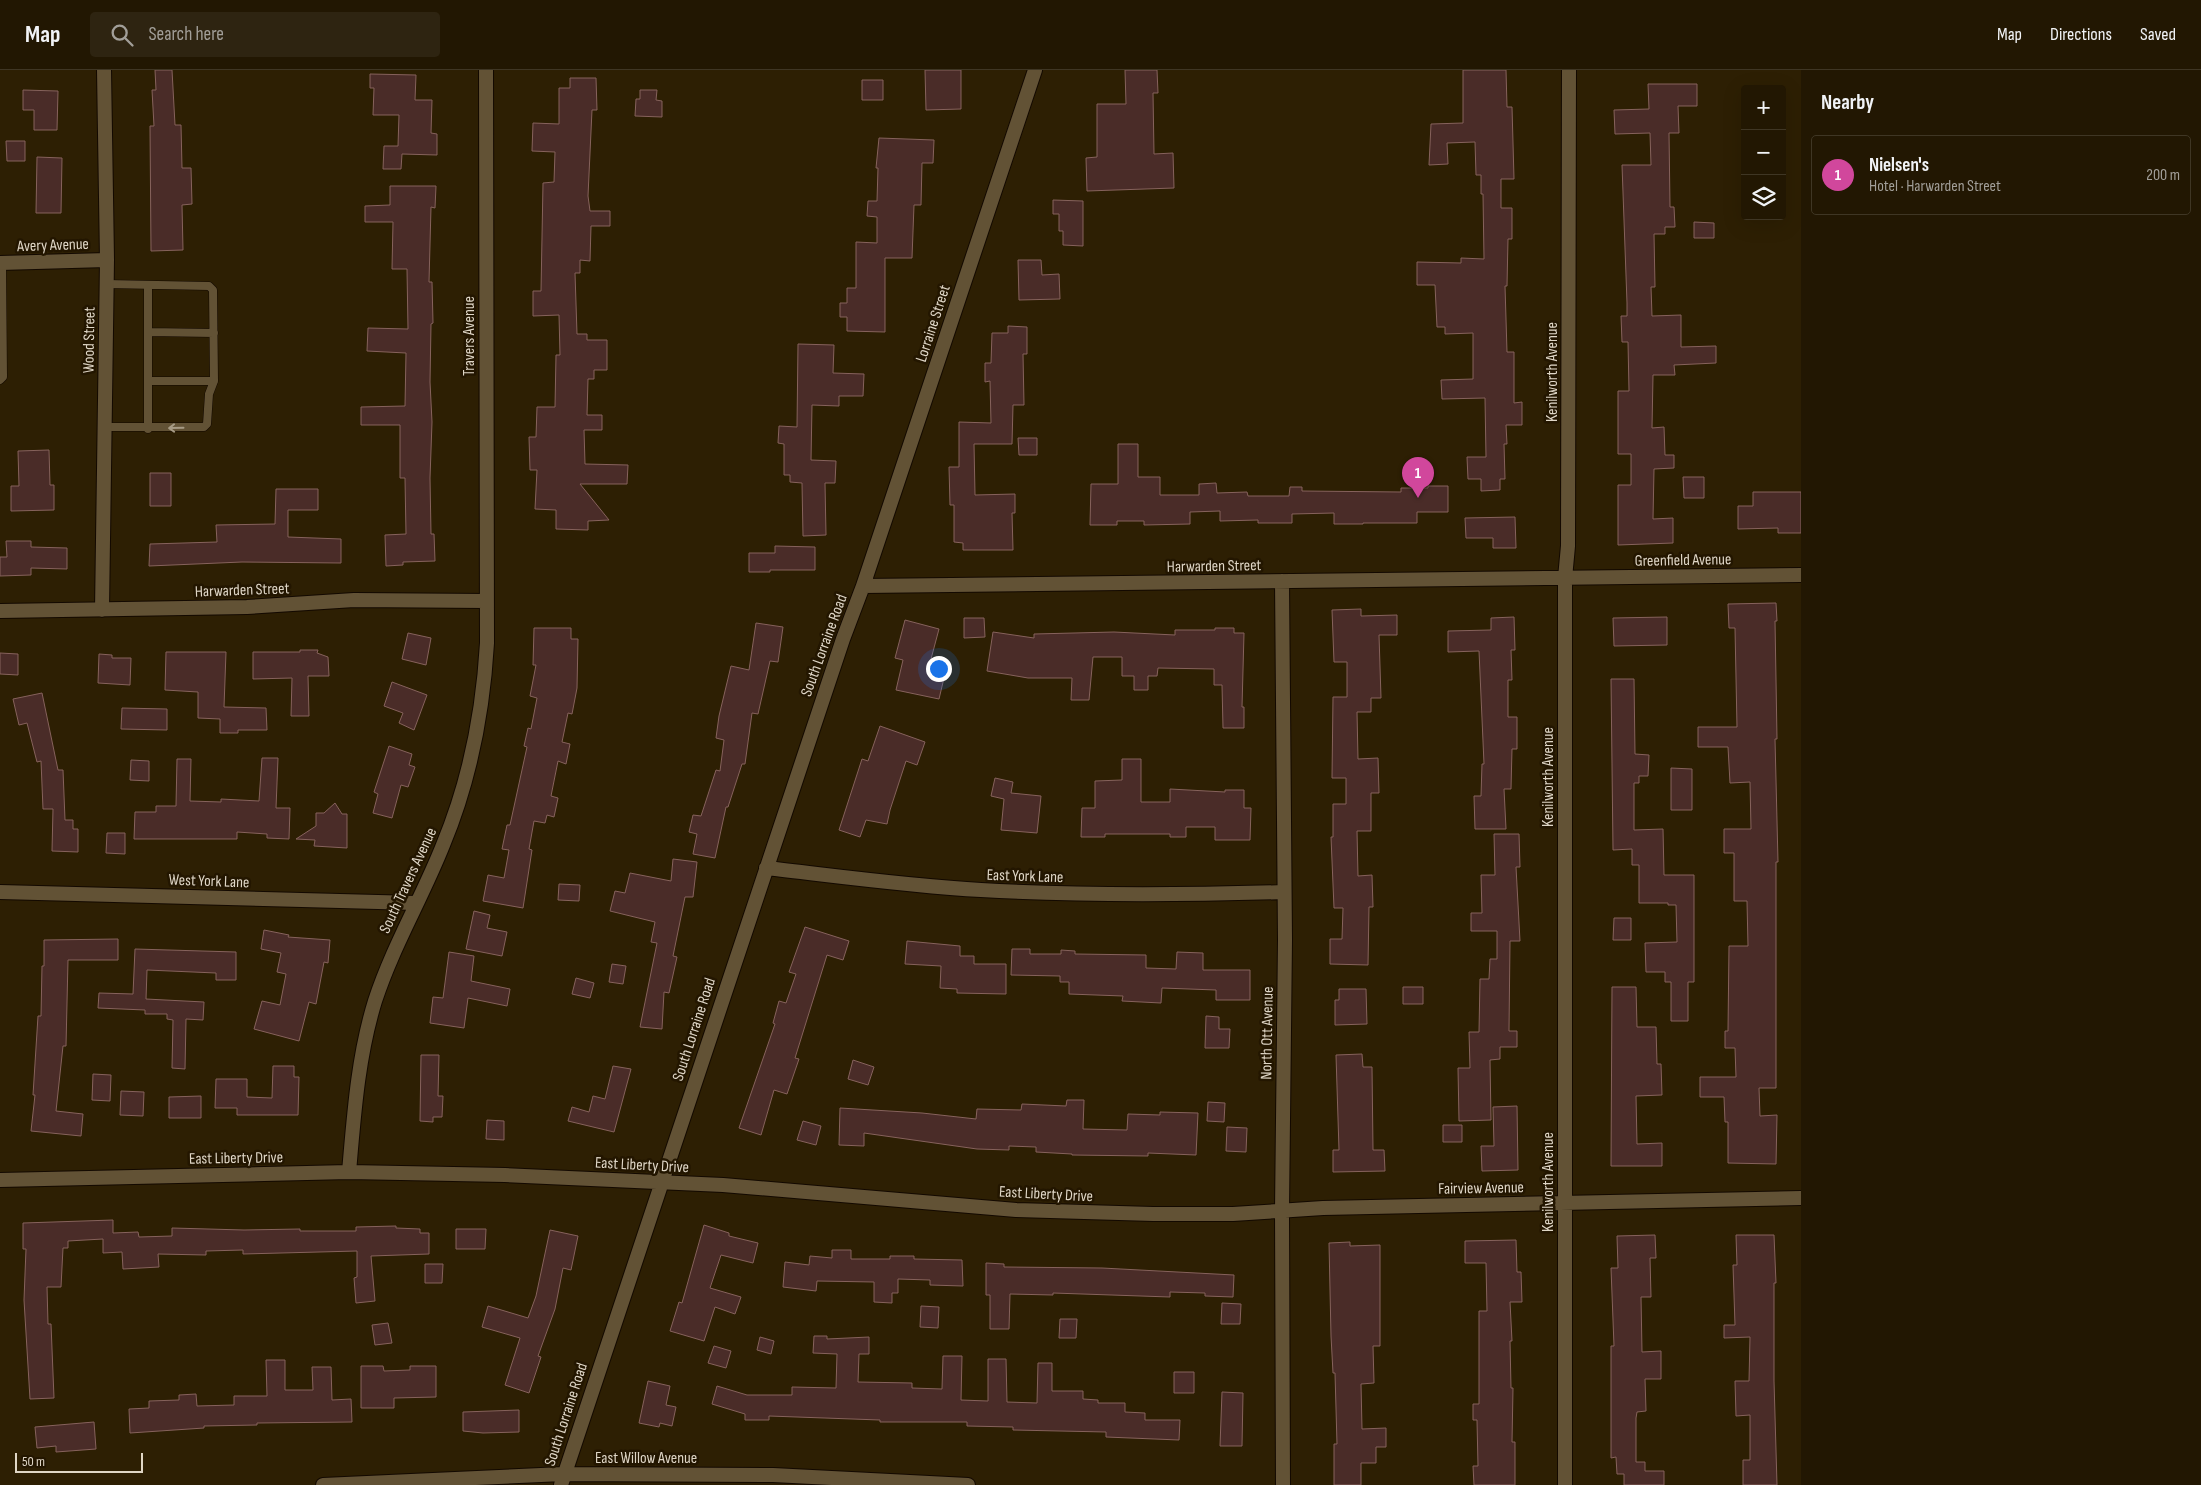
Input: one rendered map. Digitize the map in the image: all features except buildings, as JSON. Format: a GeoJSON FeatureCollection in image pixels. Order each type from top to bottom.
{"type":"FeatureCollection","features":[{"type":"Feature","properties":{"kind":"street","name":"Wood Street"},"geometry":{"type":"LineString","coordinates":[[102,610],[107,260],[104,70]]}},
{"type":"Feature","properties":{"kind":"street","name":"Travers Avenue"},"geometry":{"type":"LineString","coordinates":[[486,70],[486,601]]}},
{"type":"Feature","properties":{"kind":"street","name":"Lorraine Street"},"geometry":{"type":"LineString","coordinates":[[863,586],[1035,70]]}},
{"type":"Feature","properties":{"kind":"street","name":"Kenilworth Avenue"},"geometry":{"type":"LineString","coordinates":[[1565,1485],[1565,578],[1568,546],[1570,70]]}},
{"type":"Feature","properties":{"kind":"street","name":"Avery Avenue"},"geometry":{"type":"LineString","coordinates":[[1,263],[107,260]]}},
{"type":"Feature","properties":{"kind":"street","name":"Greenfield Avenue"},"geometry":{"type":"LineString","coordinates":[[1565,578],[1801,575]]}},
{"type":"Feature","properties":{"kind":"street","name":"Harwarden Street"},"geometry":{"type":"LineString","coordinates":[[863,586],[1565,578]]}},
{"type":"Feature","properties":{"kind":"street","name":"North Ott Avenue"},"geometry":{"type":"LineString","coordinates":[[1282,581],[1284,892],[1283,1485]]}},
{"type":"Feature","properties":{"kind":"street","name":"South Lorraine Road"},"geometry":{"type":"LineString","coordinates":[[562,1480],[843,638],[863,586]]}},
{"type":"Feature","properties":{"kind":"street","name":"Harwarden Street"},"geometry":{"type":"LineString","coordinates":[[0,611],[247,607],[354,600],[486,601]]}},
{"type":"Feature","properties":{"kind":"street","name":"South Travers Avenue"},"geometry":{"type":"LineString","coordinates":[[349,1172],[356,1095],[368,1029],[393,952],[454,818],[473,755],[485,682],[487,643],[486,601]]}},
{"type":"Feature","properties":{"kind":"street","name":"East York Lane"},"geometry":{"type":"LineString","coordinates":[[766,868],[920,886],[1034,893],[1166,895],[1284,892]]}},
{"type":"Feature","properties":{"kind":"street","name":"West York Lane"},"geometry":{"type":"LineString","coordinates":[[0,892],[416,903]]}},
{"type":"Feature","properties":{"kind":"street","name":"East Liberty Drive"},"geometry":{"type":"LineString","coordinates":[[0,1180],[349,1172],[505,1175],[815,1191],[1016,1210],[1233,1214],[1282,1210]]}},
{"type":"Feature","properties":{"kind":"street","name":"Fairview Avenue"},"geometry":{"type":"LineString","coordinates":[[1282,1210],[1801,1198]]}},
{"type":"Feature","properties":{"kind":"street","name":"East Willow Avenue"},"geometry":{"type":"LineString","coordinates":[[323,1485],[773,1476],[968,1485]]}},
{"type":"Feature","properties":{"kind":"lane"},"geometry":{"type":"LineString","coordinates":[[0,380],[3,376],[1,263]]}},
{"type":"Feature","properties":{"kind":"lane"},"geometry":{"type":"LineString","coordinates":[[105,427],[204,427],[207,424],[209,394],[214,380],[214,295],[213,290],[209,286],[106,284]]}},
{"type":"Feature","properties":{"kind":"lane"},"geometry":{"type":"LineString","coordinates":[[148,284],[148,428]]}},
{"type":"Feature","properties":{"kind":"lane"},"geometry":{"type":"LineString","coordinates":[[148,332],[214,332]]}},
{"type":"Feature","properties":{"kind":"lane"},"geometry":{"type":"LineString","coordinates":[[148,381],[214,380]]}},
{"type":"Feature","properties":{"kind":"place","name":"Nielsen's"},"geometry":{"type":"Point","coordinates":[1418,498]}}]}
